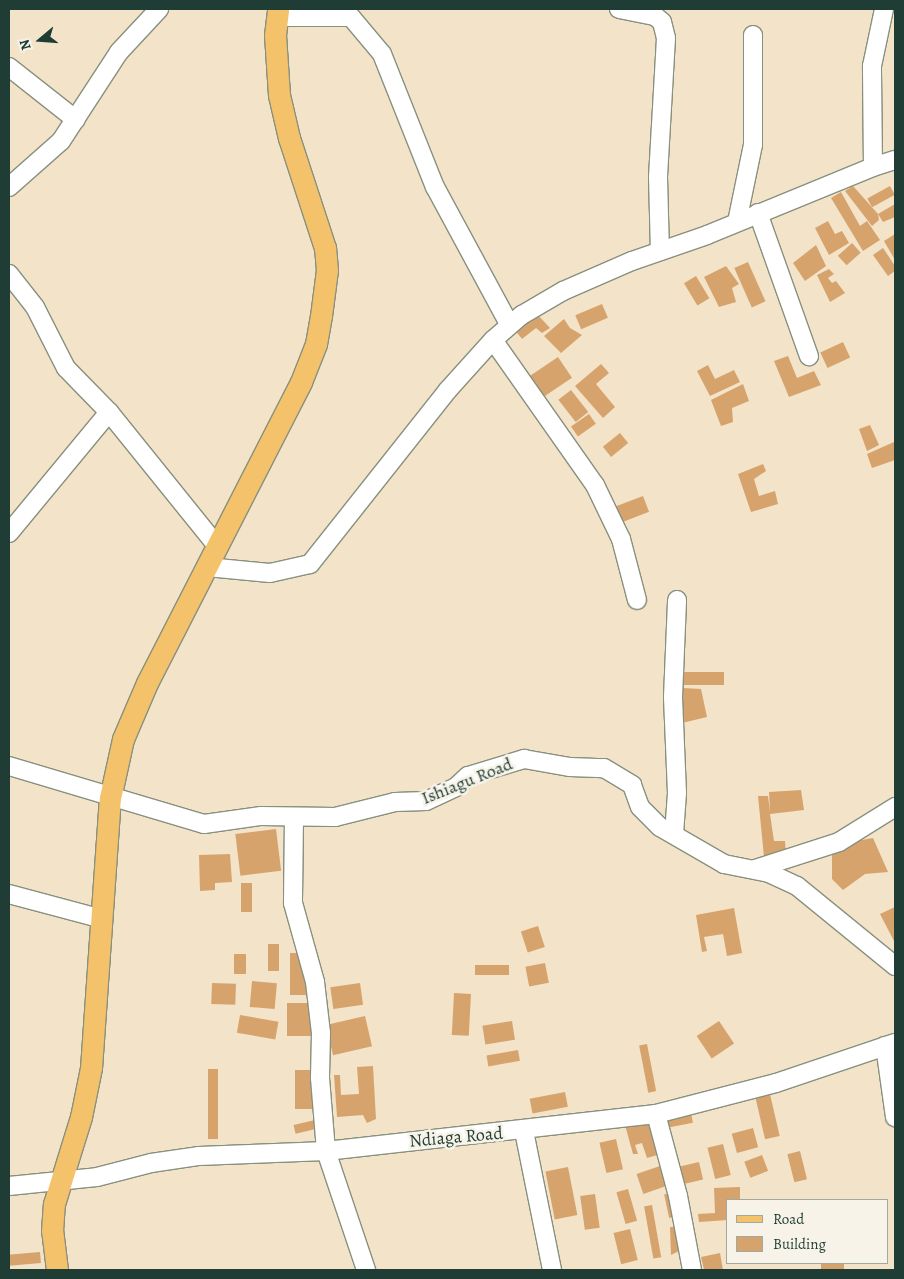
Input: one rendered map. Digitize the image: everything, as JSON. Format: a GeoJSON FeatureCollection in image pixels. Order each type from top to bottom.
{"type":"FeatureCollection","features":[{"type":"Feature","properties":{"kind":"main road"},"geometry":{"type":"LineString","coordinates":[[57,1270],[52,1231],[54,1204],[62,1181],[91,1068],[110,798],[123,739],[133,712],[302,382],[316,344],[327,270],[325,248],[289,138],[280,95],[275,35],[278,13]]}},
{"type":"Feature","properties":{"kind":"street"},"geometry":{"type":"LineString","coordinates":[[9,187],[60,141],[76,120],[119,52],[160,9]]}},
{"type":"Feature","properties":{"kind":"street"},"geometry":{"type":"LineString","coordinates":[[619,9],[655,16],[662,22],[666,38],[658,168],[660,251]]}},
{"type":"Feature","properties":{"kind":"street"},"geometry":{"type":"LineString","coordinates":[[873,167],[872,66],[884,9]]}},
{"type":"Feature","properties":{"kind":"street"},"geometry":{"type":"LineString","coordinates":[[278,13],[352,17],[382,54],[436,187],[510,324]]}},
{"type":"Feature","properties":{"kind":"street"},"geometry":{"type":"LineString","coordinates":[[737,222],[753,145],[753,35]]}},
{"type":"Feature","properties":{"kind":"street"},"geometry":{"type":"LineString","coordinates":[[9,67],[76,120]]}},
{"type":"Feature","properties":{"kind":"street"},"geometry":{"type":"LineString","coordinates":[[207,567],[270,573],[310,564],[447,392],[493,340],[510,324],[563,291],[660,251],[895,160]]}},
{"type":"Feature","properties":{"kind":"street"},"geometry":{"type":"LineString","coordinates":[[758,213],[809,356]]}},
{"type":"Feature","properties":{"kind":"street"},"geometry":{"type":"LineString","coordinates":[[9,274],[35,307],[66,368],[109,412],[217,546]]}},
{"type":"Feature","properties":{"kind":"street"},"geometry":{"type":"LineString","coordinates":[[493,340],[600,494],[621,539],[637,600]]}},
{"type":"Feature","properties":{"kind":"street"},"geometry":{"type":"LineString","coordinates":[[9,533],[109,412]]}},
{"type":"Feature","properties":{"kind":"street"},"geometry":{"type":"LineString","coordinates":[[674,834],[677,794],[673,697],[677,600]]}},
{"type":"Feature","properties":{"kind":"street","name":"Ishiagu Road"},"geometry":{"type":"LineString","coordinates":[[9,766],[110,798],[204,824],[261,816],[294,818],[336,817],[387,803],[426,801],[456,787],[468,776],[524,759],[570,767],[604,768],[632,785],[640,807],[650,820],[724,864],[778,877],[812,895],[895,966]]}},
{"type":"Feature","properties":{"kind":"street"},"geometry":{"type":"LineString","coordinates":[[752,870],[839,842],[895,807]]}},
{"type":"Feature","properties":{"kind":"street"},"geometry":{"type":"LineString","coordinates":[[294,818],[293,903],[315,982],[321,1033],[320,1078],[326,1150],[366,1270]]}},
{"type":"Feature","properties":{"kind":"street"},"geometry":{"type":"LineString","coordinates":[[9,894],[102,919]]}},
{"type":"Feature","properties":{"kind":"street"},"geometry":{"type":"LineString","coordinates":[[890,1044],[895,1116]]}},
{"type":"Feature","properties":{"kind":"street","name":"Ndiaga Road"},"geometry":{"type":"LineString","coordinates":[[9,1186],[62,1181],[199,1156],[326,1150],[524,1131],[656,1114],[776,1083],[890,1044]]}},
{"type":"Feature","properties":{"kind":"street"},"geometry":{"type":"LineString","coordinates":[[656,1114],[678,1196],[692,1270]]}},
{"type":"Feature","properties":{"kind":"street"},"geometry":{"type":"LineString","coordinates":[[524,1131],[552,1270]]}},
{"type":"Feature","properties":{"kind":"building"},"geometry":{"type":"Polygon","coordinates":[[[853,186],[878,214],[879,220],[872,226],[845,191],[853,186]]]}},
{"type":"Feature","properties":{"kind":"building"},"geometry":{"type":"Polygon","coordinates":[[[890,186],[895,195],[872,207],[867,199],[890,186]]]}},
{"type":"Feature","properties":{"kind":"building"},"geometry":{"type":"Polygon","coordinates":[[[841,192],[860,226],[867,221],[880,240],[863,251],[831,198],[841,192]]]}},
{"type":"Feature","properties":{"kind":"building"},"geometry":{"type":"Polygon","coordinates":[[[895,204],[895,217],[883,222],[878,214],[895,204]]]}},
{"type":"Feature","properties":{"kind":"building"},"geometry":{"type":"Polygon","coordinates":[[[828,221],[835,234],[842,231],[849,243],[829,255],[815,228],[828,221]]]}},
{"type":"Feature","properties":{"kind":"building"},"geometry":{"type":"Polygon","coordinates":[[[895,234],[895,260],[884,241],[895,234]]]}},
{"type":"Feature","properties":{"kind":"building"},"geometry":{"type":"Polygon","coordinates":[[[852,243],[861,253],[847,265],[838,256],[852,243]]]}},
{"type":"Feature","properties":{"kind":"building"},"geometry":{"type":"Polygon","coordinates":[[[816,245],[826,266],[805,281],[793,263],[816,245]]]}},
{"type":"Feature","properties":{"kind":"building"},"geometry":{"type":"Polygon","coordinates":[[[883,248],[895,266],[895,271],[888,276],[873,255],[883,248]]]}},
{"type":"Feature","properties":{"kind":"building"},"geometry":{"type":"Polygon","coordinates":[[[748,262],[765,301],[752,307],[734,268],[748,262]]]}},
{"type":"Feature","properties":{"kind":"building"},"geometry":{"type":"Polygon","coordinates":[[[726,266],[739,284],[732,288],[736,302],[719,307],[704,277],[726,266]]]}},
{"type":"Feature","properties":{"kind":"building"},"geometry":{"type":"Polygon","coordinates":[[[829,269],[834,274],[828,278],[832,283],[836,281],[845,293],[830,302],[817,275],[829,269]]]}},
{"type":"Feature","properties":{"kind":"building"},"geometry":{"type":"Polygon","coordinates":[[[696,276],[709,298],[697,305],[684,283],[696,276]]]}},
{"type":"Feature","properties":{"kind":"building"},"geometry":{"type":"Polygon","coordinates":[[[602,304],[608,318],[581,329],[575,315],[602,304]]]}},
{"type":"Feature","properties":{"kind":"building"},"geometry":{"type":"Polygon","coordinates":[[[536,313],[550,328],[542,333],[536,328],[522,339],[515,330],[536,313]]]}},
{"type":"Feature","properties":{"kind":"building"},"geometry":{"type":"Polygon","coordinates":[[[564,319],[570,328],[582,335],[561,353],[544,336],[564,319]]]}},
{"type":"Feature","properties":{"kind":"building"},"geometry":{"type":"Polygon","coordinates":[[[843,342],[850,357],[828,368],[820,353],[843,342]]]}},
{"type":"Feature","properties":{"kind":"building"},"geometry":{"type":"Polygon","coordinates":[[[788,356],[797,378],[814,371],[821,385],[789,397],[774,361],[788,356]]]}},
{"type":"Feature","properties":{"kind":"building"},"geometry":{"type":"Polygon","coordinates":[[[558,357],[572,378],[544,397],[530,376],[558,357]]]}},
{"type":"Feature","properties":{"kind":"building"},"geometry":{"type":"Polygon","coordinates":[[[601,364],[609,373],[596,384],[615,407],[603,418],[575,386],[601,364]]]}},
{"type":"Feature","properties":{"kind":"building"},"geometry":{"type":"Polygon","coordinates":[[[708,365],[715,379],[734,370],[740,382],[710,396],[697,371],[708,365]]]}},
{"type":"Feature","properties":{"kind":"building"},"geometry":{"type":"Polygon","coordinates":[[[743,384],[749,401],[732,408],[733,422],[721,426],[711,400],[743,384]]]}},
{"type":"Feature","properties":{"kind":"building"},"geometry":{"type":"Polygon","coordinates":[[[571,390],[588,412],[576,422],[558,400],[571,390]]]}},
{"type":"Feature","properties":{"kind":"building"},"geometry":{"type":"Polygon","coordinates":[[[589,414],[596,424],[578,436],[571,427],[589,414]]]}},
{"type":"Feature","properties":{"kind":"building"},"geometry":{"type":"Polygon","coordinates":[[[870,425],[879,445],[867,451],[859,429],[870,425]]]}},
{"type":"Feature","properties":{"kind":"building"},"geometry":{"type":"Polygon","coordinates":[[[620,433],[628,443],[611,457],[603,447],[620,433]]]}},
{"type":"Feature","properties":{"kind":"building"},"geometry":{"type":"Polygon","coordinates":[[[894,442],[895,460],[872,468],[867,454],[894,442]]]}},
{"type":"Feature","properties":{"kind":"building"},"geometry":{"type":"Polygon","coordinates":[[[763,464],[766,471],[754,479],[759,496],[775,491],[778,504],[751,512],[738,474],[763,464]]]}},
{"type":"Feature","properties":{"kind":"building"},"geometry":{"type":"Polygon","coordinates":[[[643,496],[649,512],[620,523],[614,507],[643,496]]]}},
{"type":"Feature","properties":{"kind":"building"},"geometry":{"type":"Polygon","coordinates":[[[683,672],[724,672],[724,685],[683,685],[683,672]]]}},
{"type":"Feature","properties":{"kind":"building"},"geometry":{"type":"Polygon","coordinates":[[[683,688],[701,689],[707,717],[682,723],[676,695],[683,688]]]}},
{"type":"Feature","properties":{"kind":"building"},"geometry":{"type":"Polygon","coordinates":[[[801,790],[804,810],[770,814],[774,841],[785,841],[786,856],[764,857],[758,796],[768,796],[770,812],[769,792],[801,790]]]}},
{"type":"Feature","properties":{"kind":"building"},"geometry":{"type":"Polygon","coordinates":[[[276,829],[281,871],[240,876],[235,834],[276,829]]]}},
{"type":"Feature","properties":{"kind":"building"},"geometry":{"type":"Polygon","coordinates":[[[873,838],[888,872],[865,874],[843,890],[832,879],[832,855],[850,842],[873,838]]]}},
{"type":"Feature","properties":{"kind":"building"},"geometry":{"type":"Polygon","coordinates":[[[230,854],[232,882],[215,883],[215,890],[200,891],[199,855],[230,854]]]}},
{"type":"Feature","properties":{"kind":"building"},"geometry":{"type":"Polygon","coordinates":[[[241,883],[252,883],[252,912],[241,912],[241,883]]]}},
{"type":"Feature","properties":{"kind":"building"},"geometry":{"type":"Polygon","coordinates":[[[895,907],[895,940],[894,941],[880,914],[895,907]]]}},
{"type":"Feature","properties":{"kind":"building"},"geometry":{"type":"Polygon","coordinates":[[[734,908],[742,953],[727,956],[723,934],[704,937],[707,951],[702,952],[696,915],[734,908]]]}},
{"type":"Feature","properties":{"kind":"building"},"geometry":{"type":"Polygon","coordinates":[[[538,926],[545,947],[528,952],[521,932],[538,926]]]}},
{"type":"Feature","properties":{"kind":"building"},"geometry":{"type":"Polygon","coordinates":[[[268,944],[279,944],[279,971],[268,971],[268,944]]]}},
{"type":"Feature","properties":{"kind":"building"},"geometry":{"type":"Polygon","coordinates":[[[290,953],[306,953],[306,995],[290,995],[290,953]]]}},
{"type":"Feature","properties":{"kind":"building"},"geometry":{"type":"Polygon","coordinates":[[[234,954],[246,954],[246,974],[234,974],[234,954]]]}},
{"type":"Feature","properties":{"kind":"building"},"geometry":{"type":"Polygon","coordinates":[[[545,963],[549,983],[529,986],[525,967],[545,963]]]}},
{"type":"Feature","properties":{"kind":"building"},"geometry":{"type":"Polygon","coordinates":[[[475,965],[509,965],[509,975],[475,975],[475,965]]]}},
{"type":"Feature","properties":{"kind":"building"},"geometry":{"type":"Polygon","coordinates":[[[252,981],[277,983],[275,1009],[250,1007],[252,981]]]}},
{"type":"Feature","properties":{"kind":"building"},"geometry":{"type":"Polygon","coordinates":[[[212,983],[236,984],[235,1005],[211,1004],[212,983]]]}},
{"type":"Feature","properties":{"kind":"building"},"geometry":{"type":"Polygon","coordinates":[[[360,983],[363,1005],[333,1009],[330,987],[360,983]]]}},
{"type":"Feature","properties":{"kind":"building"},"geometry":{"type":"Polygon","coordinates":[[[454,993],[471,994],[469,1036],[452,1035],[454,993]]]}},
{"type":"Feature","properties":{"kind":"building"},"geometry":{"type":"Polygon","coordinates":[[[287,1003],[311,1003],[311,1036],[287,1036],[287,1003]]]}},
{"type":"Feature","properties":{"kind":"building"},"geometry":{"type":"Polygon","coordinates":[[[240,1015],[278,1022],[275,1039],[237,1033],[240,1015]]]}},
{"type":"Feature","properties":{"kind":"building"},"geometry":{"type":"Polygon","coordinates":[[[365,1016],[372,1046],[333,1055],[326,1025],[365,1016]]]}},
{"type":"Feature","properties":{"kind":"building"},"geometry":{"type":"Polygon","coordinates":[[[512,1021],[515,1040],[485,1044],[482,1026],[512,1021]]]}},
{"type":"Feature","properties":{"kind":"building"},"geometry":{"type":"Polygon","coordinates":[[[719,1021],[734,1043],[712,1058],[697,1036],[719,1021]]]}},
{"type":"Feature","properties":{"kind":"building"},"geometry":{"type":"Polygon","coordinates":[[[647,1044],[656,1091],[648,1093],[639,1046],[647,1044]]]}},
{"type":"Feature","properties":{"kind":"building"},"geometry":{"type":"Polygon","coordinates":[[[518,1050],[520,1061],[488,1066],[486,1056],[518,1050]]]}},
{"type":"Feature","properties":{"kind":"building"},"geometry":{"type":"Polygon","coordinates":[[[373,1066],[376,1119],[367,1123],[363,1115],[337,1117],[334,1075],[340,1075],[341,1095],[359,1094],[357,1067],[373,1066]]]}},
{"type":"Feature","properties":{"kind":"building"},"geometry":{"type":"Polygon","coordinates":[[[208,1069],[218,1069],[218,1139],[208,1139],[208,1069]]]}},
{"type":"Feature","properties":{"kind":"building"},"geometry":{"type":"Polygon","coordinates":[[[295,1070],[316,1070],[316,1109],[295,1109],[295,1070]]]}},
{"type":"Feature","properties":{"kind":"building"},"geometry":{"type":"Polygon","coordinates":[[[565,1092],[568,1107],[533,1114],[530,1099],[565,1092]]]}},
{"type":"Feature","properties":{"kind":"building"},"geometry":{"type":"Polygon","coordinates":[[[770,1094],[780,1136],[765,1139],[755,1097],[770,1094]]]}},
{"type":"Feature","properties":{"kind":"building"},"geometry":{"type":"Polygon","coordinates":[[[691,1113],[693,1123],[667,1128],[665,1118],[691,1113]]]}},
{"type":"Feature","properties":{"kind":"building"},"geometry":{"type":"Polygon","coordinates":[[[654,1117],[664,1153],[647,1158],[642,1143],[635,1145],[638,1154],[633,1154],[625,1125],[654,1117]]]}},
{"type":"Feature","properties":{"kind":"building"},"geometry":{"type":"Polygon","coordinates":[[[315,1120],[317,1129],[296,1134],[294,1125],[315,1120]]]}},
{"type":"Feature","properties":{"kind":"building"},"geometry":{"type":"Polygon","coordinates":[[[753,1128],[758,1147],[737,1153],[732,1134],[753,1128]]]}},
{"type":"Feature","properties":{"kind":"building"},"geometry":{"type":"Polygon","coordinates":[[[616,1139],[623,1169],[606,1173],[599,1143],[616,1139]]]}},
{"type":"Feature","properties":{"kind":"building"},"geometry":{"type":"Polygon","coordinates":[[[723,1144],[731,1175],[715,1179],[707,1148],[723,1144]]]}},
{"type":"Feature","properties":{"kind":"building"},"geometry":{"type":"Polygon","coordinates":[[[800,1151],[807,1179],[794,1182],[787,1154],[800,1151]]]}},
{"type":"Feature","properties":{"kind":"building"},"geometry":{"type":"Polygon","coordinates":[[[762,1155],[768,1171],[750,1178],[744,1162],[762,1155]]]}},
{"type":"Feature","properties":{"kind":"building"},"geometry":{"type":"Polygon","coordinates":[[[699,1162],[703,1180],[681,1185],[677,1167],[699,1162]]]}},
{"type":"Feature","properties":{"kind":"building"},"geometry":{"type":"Polygon","coordinates":[[[663,1165],[670,1185],[643,1194],[637,1174],[663,1165]]]}},
{"type":"Feature","properties":{"kind":"building"},"geometry":{"type":"Polygon","coordinates":[[[568,1167],[577,1215],[555,1219],[545,1171],[568,1167]]]}},
{"type":"Feature","properties":{"kind":"building"},"geometry":{"type":"Polygon","coordinates":[[[740,1187],[740,1199],[726,1199],[726,1220],[699,1222],[698,1214],[715,1213],[714,1188],[740,1187]]]}},
{"type":"Feature","properties":{"kind":"building"},"geometry":{"type":"Polygon","coordinates":[[[628,1189],[637,1221],[626,1224],[616,1192],[628,1189]]]}},
{"type":"Feature","properties":{"kind":"building"},"geometry":{"type":"Polygon","coordinates":[[[671,1193],[676,1216],[669,1218],[664,1194],[671,1193]]]}},
{"type":"Feature","properties":{"kind":"building"},"geometry":{"type":"Polygon","coordinates":[[[595,1194],[600,1228],[585,1230],[580,1196],[595,1194]]]}},
{"type":"Feature","properties":{"kind":"building"},"geometry":{"type":"Polygon","coordinates":[[[652,1205],[661,1257],[653,1259],[644,1206],[652,1205]]]}},
{"type":"Feature","properties":{"kind":"building"},"geometry":{"type":"Polygon","coordinates":[[[670,1227],[676,1227],[681,1250],[671,1255],[670,1227]]]}},
{"type":"Feature","properties":{"kind":"building"},"geometry":{"type":"Polygon","coordinates":[[[630,1229],[638,1260],[621,1264],[614,1233],[630,1229]]]}},
{"type":"Feature","properties":{"kind":"building"},"geometry":{"type":"Polygon","coordinates":[[[40,1252],[41,1263],[9,1266],[9,1255],[40,1252]]]}},
{"type":"Feature","properties":{"kind":"building"},"geometry":{"type":"Polygon","coordinates":[[[720,1253],[723,1270],[704,1270],[701,1257],[720,1253]]]}},
{"type":"Feature","properties":{"kind":"building"},"geometry":{"type":"Polygon","coordinates":[[[821,1264],[844,1264],[844,1270],[821,1270],[821,1264]]]}}]}
